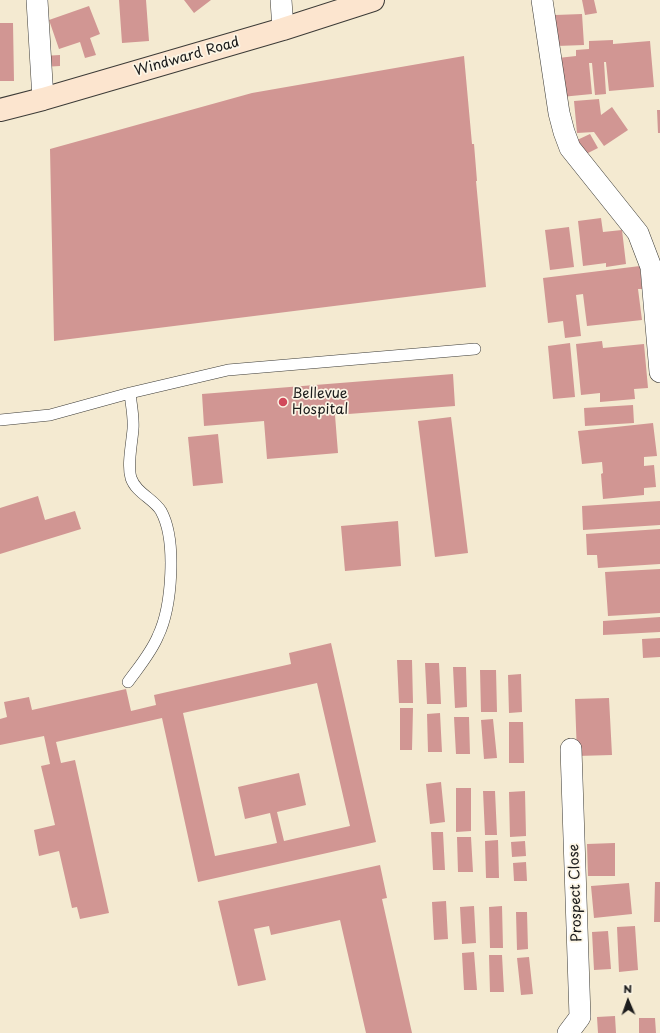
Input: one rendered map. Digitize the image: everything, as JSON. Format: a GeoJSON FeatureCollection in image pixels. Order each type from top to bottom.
{"type":"FeatureCollection","features":[{"type":"Feature","properties":{"kind":"main road","name":"Windward Road"},"geometry":{"type":"LineString","coordinates":[[0,110],[284,29],[372,0]]}},
{"type":"Feature","properties":{"kind":"street"},"geometry":{"type":"LineString","coordinates":[[37,0],[43,98]]}},
{"type":"Feature","properties":{"kind":"street"},"geometry":{"type":"LineString","coordinates":[[281,0],[284,29]]}},
{"type":"Feature","properties":{"kind":"street"},"geometry":{"type":"LineString","coordinates":[[542,0],[559,113],[570,148],[638,233],[651,267],[660,372]]}},
{"type":"Feature","properties":{"kind":"street","name":"Prospect Close"},"geometry":{"type":"LineString","coordinates":[[568,1033],[580,1017],[571,750]]}},
{"type":"Feature","properties":{"kind":"lane"},"geometry":{"type":"LineString","coordinates":[[0,420],[50,415],[130,393],[228,370],[475,348]]}},
{"type":"Feature","properties":{"kind":"lane"},"geometry":{"type":"LineString","coordinates":[[128,682],[158,638],[165,615],[171,577],[169,538],[166,521],[160,509],[139,491],[131,478],[130,465],[133,427],[130,393]]}},
{"type":"Feature","properties":{"kind":"building"},"geometry":{"type":"Polygon","coordinates":[[[119,0],[146,0],[149,41],[122,43],[119,0]]]}},
{"type":"Feature","properties":{"kind":"building"},"geometry":{"type":"Polygon","coordinates":[[[184,0],[211,0],[194,13],[184,0]]]}},
{"type":"Feature","properties":{"kind":"building"},"geometry":{"type":"Polygon","coordinates":[[[582,0],[594,0],[597,13],[585,15],[582,0]]]}},
{"type":"Feature","properties":{"kind":"building"},"geometry":{"type":"Polygon","coordinates":[[[89,6],[100,34],[90,38],[96,55],[85,58],[80,42],[59,49],[49,20],[89,6]]]}},
{"type":"Feature","properties":{"kind":"building"},"geometry":{"type":"Polygon","coordinates":[[[582,14],[584,45],[557,46],[555,15],[582,14]]]}},
{"type":"Feature","properties":{"kind":"building"},"geometry":{"type":"Polygon","coordinates":[[[0,23],[13,23],[14,81],[0,81],[0,23]]]}},
{"type":"Feature","properties":{"kind":"building"},"geometry":{"type":"Polygon","coordinates":[[[613,40],[613,44],[650,41],[654,87],[609,91],[606,62],[604,62],[606,94],[595,95],[592,63],[589,63],[592,94],[561,97],[558,58],[576,56],[576,50],[589,49],[589,41],[613,40]]]}},
{"type":"Feature","properties":{"kind":"building"},"geometry":{"type":"Polygon","coordinates":[[[60,55],[60,66],[43,67],[42,56],[60,55]]]}},
{"type":"Feature","properties":{"kind":"building"},"geometry":{"type":"Polygon","coordinates":[[[464,56],[472,144],[474,144],[486,287],[54,341],[50,149],[252,93],[464,56]]]}},
{"type":"Feature","properties":{"kind":"building"},"geometry":{"type":"Polygon","coordinates":[[[599,99],[601,115],[612,107],[628,130],[604,146],[594,132],[577,133],[574,101],[599,99]]]}},
{"type":"Feature","properties":{"kind":"building"},"geometry":{"type":"Polygon","coordinates":[[[657,110],[660,110],[660,133],[658,133],[657,110]]]}},
{"type":"Feature","properties":{"kind":"building"},"geometry":{"type":"Polygon","coordinates":[[[590,134],[598,148],[582,156],[575,141],[590,134]]]}},
{"type":"Feature","properties":{"kind":"building"},"geometry":{"type":"Polygon","coordinates":[[[601,218],[603,232],[622,230],[626,264],[606,267],[606,263],[583,266],[578,221],[601,218]]]}},
{"type":"Feature","properties":{"kind":"building"},"geometry":{"type":"Polygon","coordinates":[[[569,227],[574,267],[550,270],[545,230],[569,227]]]}},
{"type":"Feature","properties":{"kind":"building"},"geometry":{"type":"Polygon","coordinates":[[[640,266],[642,289],[638,289],[642,320],[587,326],[583,294],[576,295],[581,336],[565,338],[563,321],[548,323],[543,278],[640,266]]]}},
{"type":"Feature","properties":{"kind":"building"},"geometry":{"type":"Polygon","coordinates":[[[602,341],[603,348],[644,344],[648,388],[634,389],[635,399],[600,402],[600,393],[581,395],[576,344],[602,341]]]}},
{"type":"Feature","properties":{"kind":"building"},"geometry":{"type":"Polygon","coordinates":[[[570,343],[575,397],[553,399],[548,346],[570,343]]]}},
{"type":"Feature","properties":{"kind":"building"},"geometry":{"type":"Polygon","coordinates":[[[453,374],[455,406],[335,415],[338,453],[267,459],[264,421],[204,426],[202,394],[453,374]]]}},
{"type":"Feature","properties":{"kind":"building"},"geometry":{"type":"Polygon","coordinates":[[[633,405],[634,423],[585,426],[584,408],[633,405]]]}},
{"type":"Feature","properties":{"kind":"building"},"geometry":{"type":"Polygon","coordinates":[[[451,417],[468,553],[435,557],[418,421],[451,417]]]}},
{"type":"Feature","properties":{"kind":"building"},"geometry":{"type":"Polygon","coordinates":[[[653,423],[657,456],[644,457],[644,466],[654,465],[656,487],[644,488],[644,495],[603,499],[601,474],[603,473],[602,462],[582,464],[578,431],[653,423]]]}},
{"type":"Feature","properties":{"kind":"building"},"geometry":{"type":"Polygon","coordinates":[[[218,434],[223,483],[193,486],[188,437],[218,434]]]}},
{"type":"Feature","properties":{"kind":"building"},"geometry":{"type":"Polygon","coordinates":[[[38,496],[45,520],[75,511],[81,529],[0,554],[0,508],[38,496]]]}},
{"type":"Feature","properties":{"kind":"building"},"geometry":{"type":"Polygon","coordinates":[[[660,501],[660,525],[583,530],[582,506],[660,501]]]}},
{"type":"Feature","properties":{"kind":"building"},"geometry":{"type":"Polygon","coordinates":[[[398,521],[401,566],[345,571],[341,526],[398,521]]]}},
{"type":"Feature","properties":{"kind":"building"},"geometry":{"type":"Polygon","coordinates":[[[660,529],[660,564],[598,568],[597,555],[587,555],[586,534],[660,529]]]}},
{"type":"Feature","properties":{"kind":"building"},"geometry":{"type":"Polygon","coordinates":[[[660,569],[660,613],[608,616],[605,572],[660,569]]]}},
{"type":"Feature","properties":{"kind":"building"},"geometry":{"type":"Polygon","coordinates":[[[660,617],[660,632],[603,635],[603,621],[660,617]]]}},
{"type":"Feature","properties":{"kind":"building"},"geometry":{"type":"Polygon","coordinates":[[[660,638],[660,657],[643,658],[642,639],[660,638]]]}},
{"type":"Feature","properties":{"kind":"building"},"geometry":{"type":"Polygon","coordinates":[[[331,643],[376,842],[198,882],[162,718],[56,742],[61,763],[75,760],[109,913],[80,919],[77,907],[72,908],[59,851],[39,856],[34,830],[55,825],[41,766],[50,764],[44,736],[0,745],[0,719],[7,717],[4,702],[29,697],[32,710],[126,689],[131,711],[156,705],[154,695],[291,664],[289,653],[331,643]],[[317,683],[183,713],[215,856],[277,843],[270,813],[245,819],[238,787],[299,773],[306,805],[277,812],[284,841],[350,826],[317,683]]]}},
{"type":"Feature","properties":{"kind":"building"},"geometry":{"type":"Polygon","coordinates":[[[397,660],[412,660],[413,703],[399,703],[397,660]]]}},
{"type":"Feature","properties":{"kind":"building"},"geometry":{"type":"Polygon","coordinates":[[[425,663],[439,663],[441,704],[427,704],[425,663]]]}},
{"type":"Feature","properties":{"kind":"building"},"geometry":{"type":"Polygon","coordinates":[[[453,667],[466,667],[467,707],[455,708],[453,667]]]}},
{"type":"Feature","properties":{"kind":"building"},"geometry":{"type":"Polygon","coordinates":[[[480,670],[496,670],[497,712],[481,712],[480,670]]]}},
{"type":"Feature","properties":{"kind":"building"},"geometry":{"type":"Polygon","coordinates":[[[521,674],[522,712],[509,713],[508,675],[521,674]]]}},
{"type":"Feature","properties":{"kind":"building"},"geometry":{"type":"Polygon","coordinates":[[[609,698],[612,755],[577,756],[575,699],[609,698]]]}},
{"type":"Feature","properties":{"kind":"building"},"geometry":{"type":"Polygon","coordinates":[[[400,708],[413,708],[412,750],[400,750],[400,708]]]}},
{"type":"Feature","properties":{"kind":"building"},"geometry":{"type":"Polygon","coordinates":[[[440,713],[442,752],[428,752],[427,714],[440,713]]]}},
{"type":"Feature","properties":{"kind":"building"},"geometry":{"type":"Polygon","coordinates":[[[454,717],[469,717],[470,754],[456,754],[454,717]]]}},
{"type":"Feature","properties":{"kind":"building"},"geometry":{"type":"Polygon","coordinates":[[[493,719],[497,758],[484,759],[481,720],[493,719]]]}},
{"type":"Feature","properties":{"kind":"building"},"geometry":{"type":"Polygon","coordinates":[[[509,722],[523,722],[524,763],[509,763],[509,722]]]}},
{"type":"Feature","properties":{"kind":"building"},"geometry":{"type":"Polygon","coordinates":[[[441,782],[445,822],[430,824],[426,784],[441,782]]]}},
{"type":"Feature","properties":{"kind":"building"},"geometry":{"type":"Polygon","coordinates":[[[456,788],[471,788],[471,831],[456,832],[456,788]]]}},
{"type":"Feature","properties":{"kind":"building"},"geometry":{"type":"Polygon","coordinates":[[[483,791],[495,791],[497,835],[485,835],[483,791]]]}},
{"type":"Feature","properties":{"kind":"building"},"geometry":{"type":"Polygon","coordinates":[[[525,791],[526,836],[510,837],[509,792],[525,791]]]}},
{"type":"Feature","properties":{"kind":"building"},"geometry":{"type":"Polygon","coordinates":[[[431,832],[443,832],[445,870],[433,870],[431,832]]]}},
{"type":"Feature","properties":{"kind":"building"},"geometry":{"type":"Polygon","coordinates":[[[457,837],[471,837],[473,872],[458,872],[457,837]]]}},
{"type":"Feature","properties":{"kind":"building"},"geometry":{"type":"Polygon","coordinates":[[[498,840],[499,878],[486,878],[485,841],[498,840]]]}},
{"type":"Feature","properties":{"kind":"building"},"geometry":{"type":"Polygon","coordinates":[[[525,841],[526,856],[512,857],[511,842],[525,841]]]}},
{"type":"Feature","properties":{"kind":"building"},"geometry":{"type":"Polygon","coordinates":[[[615,843],[615,876],[588,876],[587,844],[615,843]]]}},
{"type":"Feature","properties":{"kind":"building"},"geometry":{"type":"Polygon","coordinates":[[[526,862],[527,881],[514,881],[513,863],[526,862]]]}},
{"type":"Feature","properties":{"kind":"building"},"geometry":{"type":"Polygon","coordinates":[[[380,865],[387,898],[382,899],[412,1033],[366,1033],[340,920],[271,935],[269,926],[254,929],[266,980],[238,986],[218,901],[380,865]]]}},
{"type":"Feature","properties":{"kind":"building"},"geometry":{"type":"Polygon","coordinates":[[[655,882],[660,882],[660,922],[654,922],[655,882]]]}},
{"type":"Feature","properties":{"kind":"building"},"geometry":{"type":"Polygon","coordinates":[[[629,883],[632,914],[594,918],[591,886],[629,883]]]}},
{"type":"Feature","properties":{"kind":"building"},"geometry":{"type":"Polygon","coordinates":[[[446,901],[448,939],[434,940],[432,902],[446,901]]]}},
{"type":"Feature","properties":{"kind":"building"},"geometry":{"type":"Polygon","coordinates":[[[474,906],[476,943],[462,944],[460,907],[474,906]]]}},
{"type":"Feature","properties":{"kind":"building"},"geometry":{"type":"Polygon","coordinates":[[[502,906],[503,948],[490,948],[489,907],[502,906]]]}},
{"type":"Feature","properties":{"kind":"building"},"geometry":{"type":"Polygon","coordinates":[[[516,912],[527,912],[528,949],[517,950],[516,912]]]}},
{"type":"Feature","properties":{"kind":"building"},"geometry":{"type":"Polygon","coordinates":[[[635,926],[638,970],[619,972],[617,927],[635,926]]]}},
{"type":"Feature","properties":{"kind":"building"},"geometry":{"type":"Polygon","coordinates":[[[608,931],[611,969],[594,970],[592,932],[608,931]]]}},
{"type":"Feature","properties":{"kind":"building"},"geometry":{"type":"Polygon","coordinates":[[[474,952],[477,990],[464,990],[462,953],[474,952]]]}},
{"type":"Feature","properties":{"kind":"building"},"geometry":{"type":"Polygon","coordinates":[[[489,955],[502,955],[504,992],[490,992],[489,955]]]}},
{"type":"Feature","properties":{"kind":"building"},"geometry":{"type":"Polygon","coordinates":[[[529,957],[533,994],[521,995],[517,958],[529,957]]]}},
{"type":"Feature","properties":{"kind":"building"},"geometry":{"type":"Polygon","coordinates":[[[615,1016],[616,1033],[598,1033],[597,1017],[615,1016]]]}},
{"type":"Feature","properties":{"kind":"building"},"geometry":{"type":"Polygon","coordinates":[[[639,1018],[655,1018],[656,1033],[639,1033],[639,1018]]]}},
{"type":"Feature","properties":{"kind":"place","name":"Bellevue Hospital"},"geometry":{"type":"Point","coordinates":[283,402]}}]}
